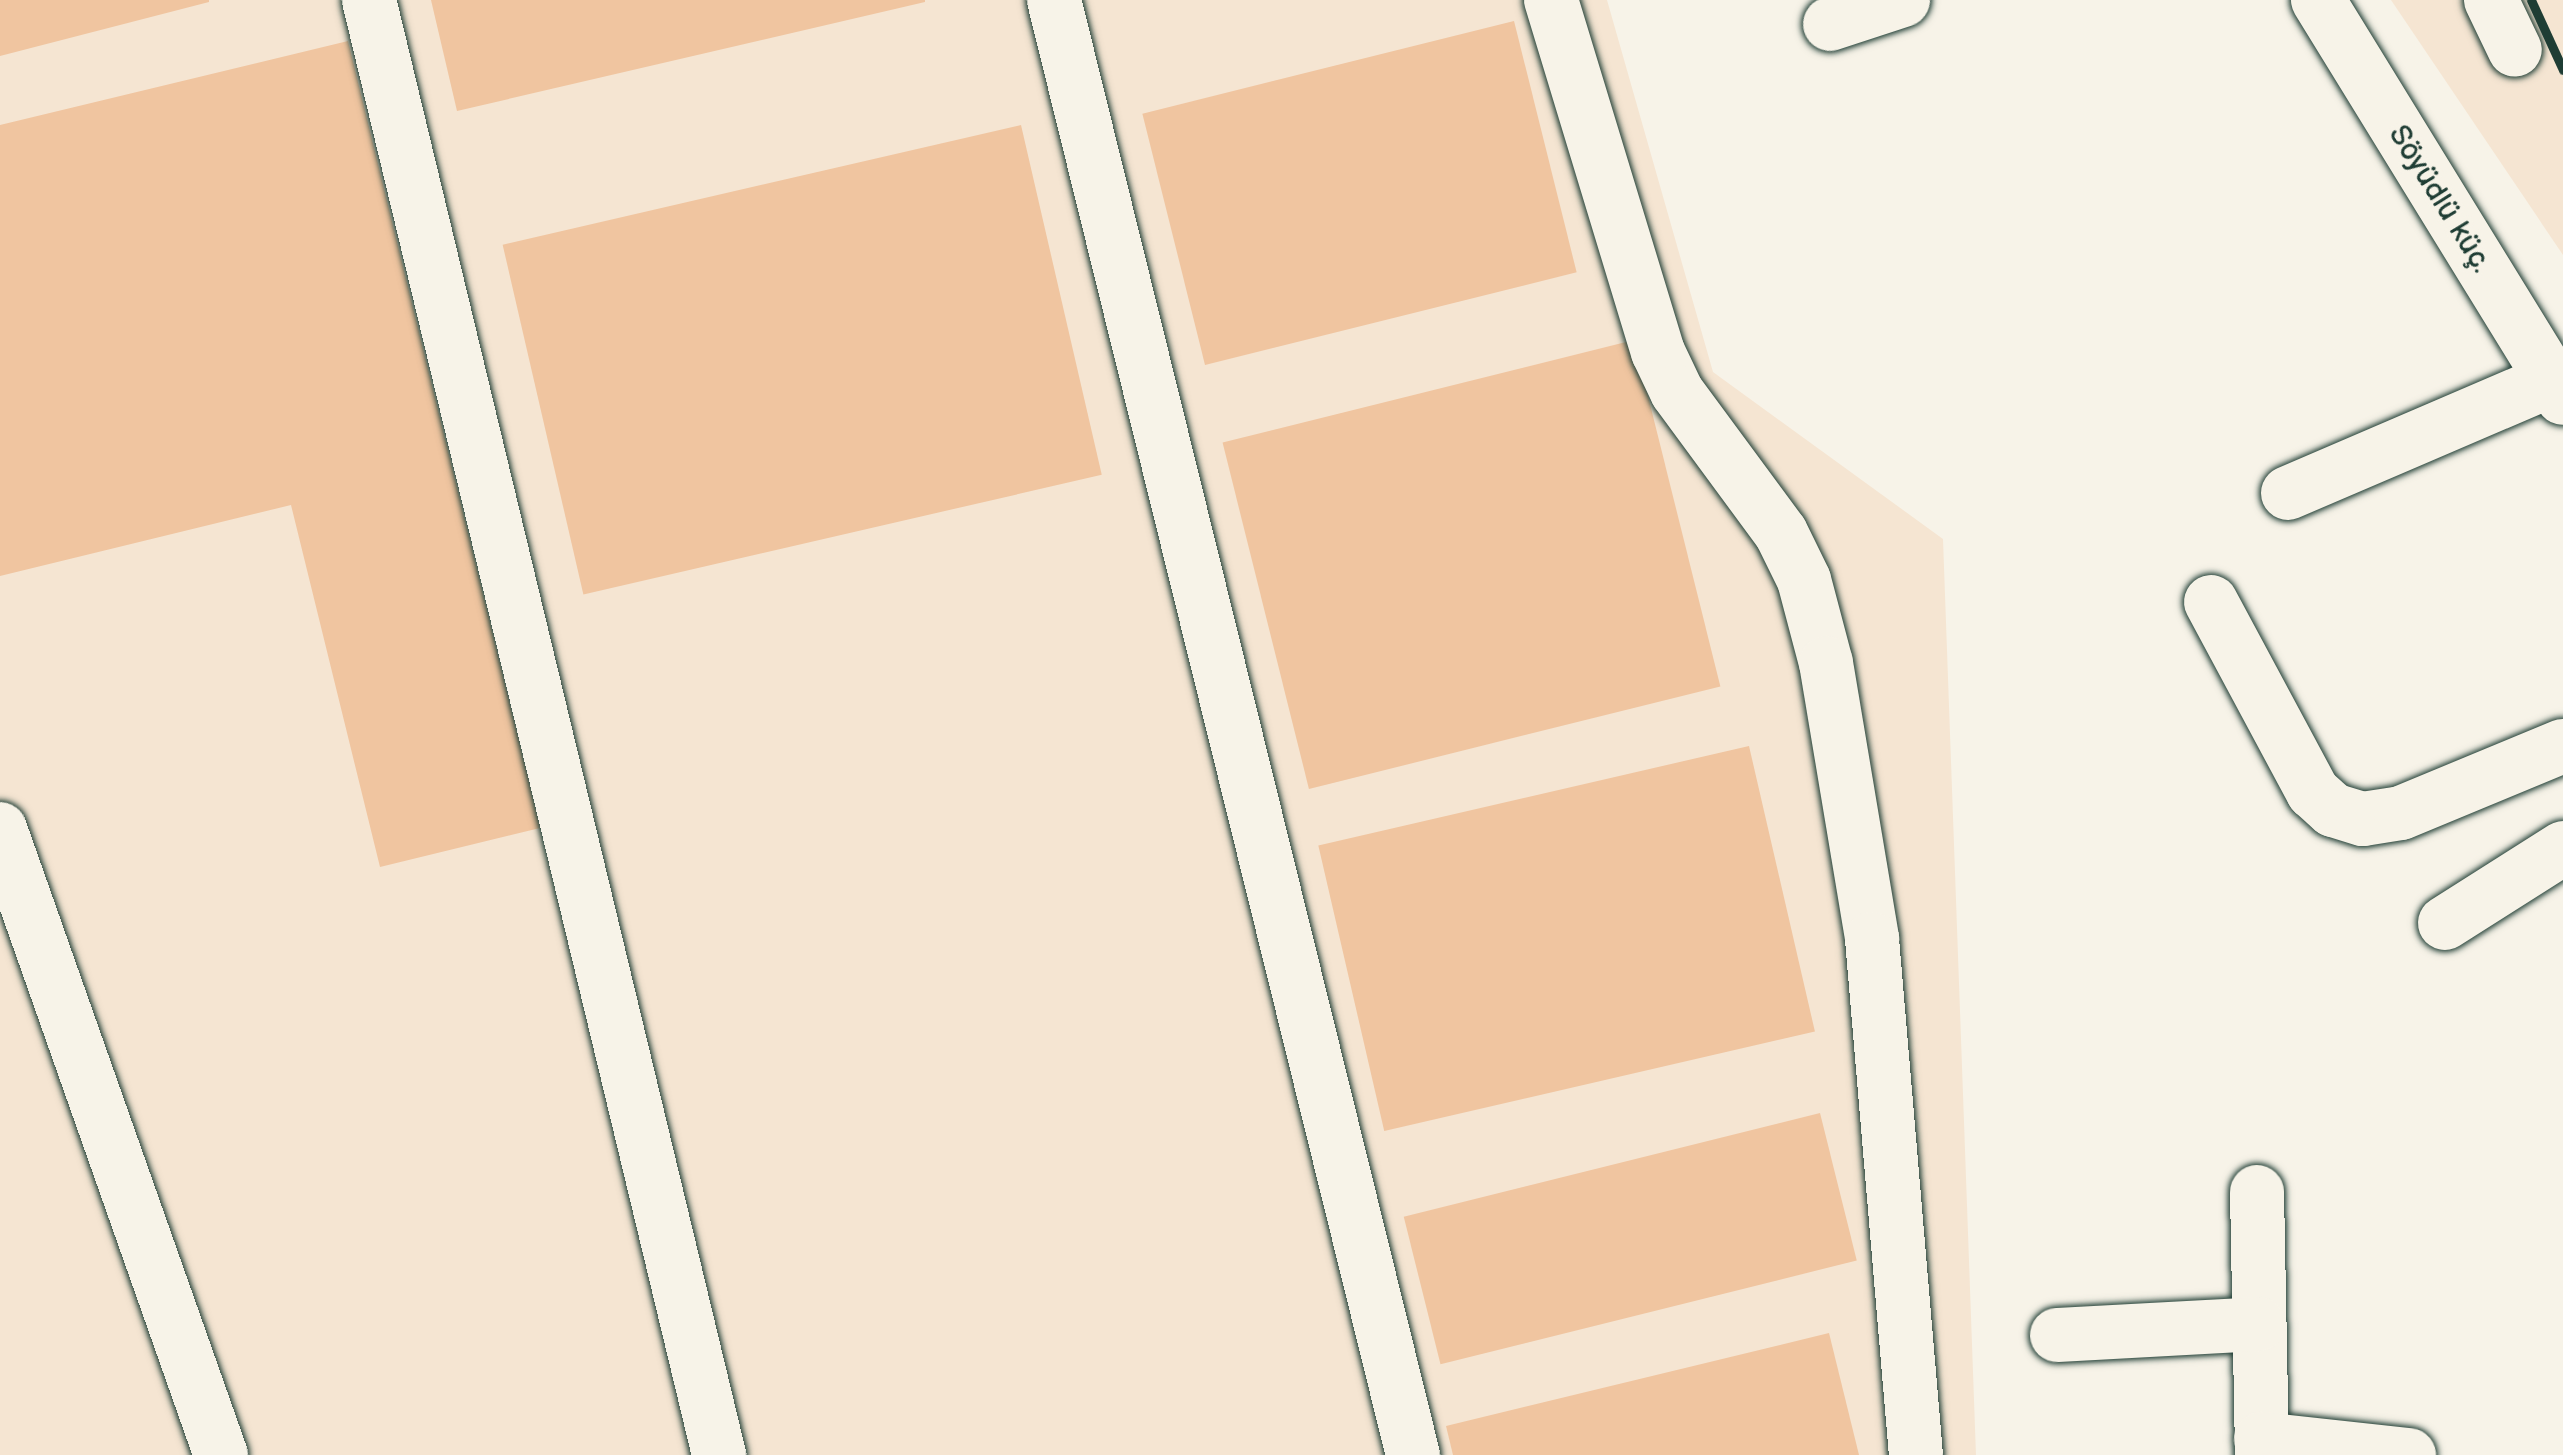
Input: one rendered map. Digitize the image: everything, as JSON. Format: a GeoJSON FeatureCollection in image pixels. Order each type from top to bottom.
{"type":"FeatureCollection","features":[{"type":"Feature","properties":{"kind":"street"},"geometry":{"type":"LineString","coordinates":[[369,0],[719,1455]]}},
{"type":"Feature","properties":{"kind":"street"},"geometry":{"type":"LineString","coordinates":[[1054,0],[1413,1455]]}},
{"type":"Feature","properties":{"kind":"street"},"geometry":{"type":"LineString","coordinates":[[1551,0],[1658,352],[1677,392],[1781,533],[1804,580],[1826,663],[1871,939],[1916,1455]]}},
{"type":"Feature","properties":{"kind":"street"},"geometry":{"type":"LineString","coordinates":[[1830,24],[1903,0]]}},
{"type":"Feature","properties":{"kind":"street","name":"Söyüdlü küç."},"geometry":{"type":"LineString","coordinates":[[2318,0],[2558,389]]}},
{"type":"Feature","properties":{"kind":"street"},"geometry":{"type":"LineString","coordinates":[[2491,0],[2515,50]]}},
{"type":"Feature","properties":{"kind":"street"},"geometry":{"type":"LineString","coordinates":[[2288,493],[2558,389]]}},
{"type":"Feature","properties":{"kind":"street"},"geometry":{"type":"LineString","coordinates":[[2211,602],[2313,792],[2333,810],[2363,819],[2401,813],[2563,746]]}},
{"type":"Feature","properties":{"kind":"street"},"geometry":{"type":"LineString","coordinates":[[0,829],[221,1455]]}},
{"type":"Feature","properties":{"kind":"street"},"geometry":{"type":"LineString","coordinates":[[2445,923],[2563,848]]}},
{"type":"Feature","properties":{"kind":"street"},"geometry":{"type":"LineString","coordinates":[[2257,1192],[2262,1447],[2408,1455]]}},
{"type":"Feature","properties":{"kind":"street"},"geometry":{"type":"LineString","coordinates":[[2057,1335],[2259,1324]]}},
{"type":"Feature","properties":{"kind":"shaded area"},"geometry":{"type":"Polygon","coordinates":[[[0,0],[1607,0],[1713,372],[1943,539],[1976,1455],[0,1455],[0,0]]]}},
{"type":"Feature","properties":{"kind":"shaded area"},"geometry":{"type":"Polygon","coordinates":[[[2391,0],[2563,0],[2563,255],[2391,0]]]}},
{"type":"Feature","properties":{"kind":"building"},"geometry":{"type":"Polygon","coordinates":[[[0,0],[209,0],[209,2],[0,56],[0,0]]]}},
{"type":"Feature","properties":{"kind":"building"},"geometry":{"type":"Polygon","coordinates":[[[431,0],[925,0],[925,2],[457,111],[431,0]]]}},
{"type":"Feature","properties":{"kind":"building"},"geometry":{"type":"Polygon","coordinates":[[[1514,21],[1577,272],[1205,365],[1142,114],[1514,21]]]}},
{"type":"Feature","properties":{"kind":"building"},"geometry":{"type":"Polygon","coordinates":[[[348,41],[540,828],[380,867],[291,505],[0,576],[0,125],[348,41]]]}},
{"type":"Feature","properties":{"kind":"building"},"geometry":{"type":"Polygon","coordinates":[[[1021,125],[1102,475],[583,594],[503,245],[1021,125]]]}},
{"type":"Feature","properties":{"kind":"building"},"geometry":{"type":"Polygon","coordinates":[[[1634,340],[1720,686],[1309,789],[1223,443],[1634,340]]]}},
{"type":"Feature","properties":{"kind":"building"},"geometry":{"type":"Polygon","coordinates":[[[1749,746],[1815,1031],[1384,1131],[1318,845],[1749,746]]]}},
{"type":"Feature","properties":{"kind":"building"},"geometry":{"type":"Polygon","coordinates":[[[1820,1113],[1857,1260],[1441,1364],[1404,1217],[1820,1113]]]}},
{"type":"Feature","properties":{"kind":"building"},"geometry":{"type":"Polygon","coordinates":[[[1829,1333],[1859,1455],[1453,1455],[1446,1426],[1829,1333]]]}},
{"type":"Feature","properties":{"kind":"railway"},"geometry":{"type":"LineString","coordinates":[[2531,0],[2563,70]]}}]}
